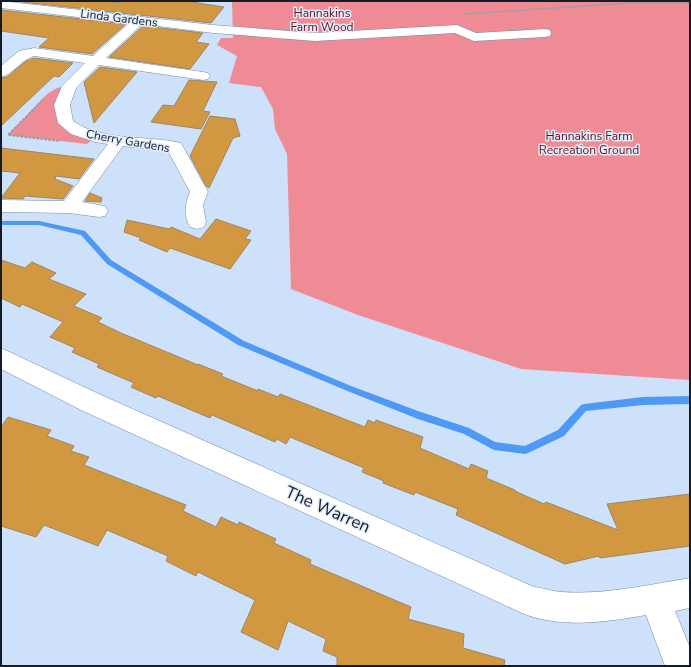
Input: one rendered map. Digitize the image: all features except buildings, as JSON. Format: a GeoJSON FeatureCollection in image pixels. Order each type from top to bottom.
{"type":"FeatureCollection","features":[{"type":"Feature","properties":{"kind":"street","name":"Linda Gardens"},"geometry":{"type":"LineString","coordinates":[[1,4],[213,29],[315,37],[458,29],[474,36],[545,33]]}},
{"type":"Feature","properties":{"kind":"street","name":"Cherry Gardens"},"geometry":{"type":"LineString","coordinates":[[139,20],[70,86],[62,105],[66,123],[77,131],[95,137],[175,147],[179,161],[195,182],[199,192],[194,204],[197,222]]}},
{"type":"Feature","properties":{"kind":"street"},"geometry":{"type":"LineString","coordinates":[[1,73],[24,54],[34,52],[203,76]]}},
{"type":"Feature","properties":{"kind":"street"},"geometry":{"type":"LineString","coordinates":[[69,207],[119,140]]}},
{"type":"Feature","properties":{"kind":"street"},"geometry":{"type":"LineString","coordinates":[[1,206],[69,207],[99,211]]}},
{"type":"Feature","properties":{"kind":"street","name":"The Warren"},"geometry":{"type":"LineString","coordinates":[[5,365],[533,602],[559,606],[587,607],[655,599],[690,593]]}},
{"type":"Feature","properties":{"kind":"street"},"geometry":{"type":"LineString","coordinates":[[655,599],[681,666]]}},
{"type":"Feature","properties":{"kind":"green space"},"geometry":{"type":"Polygon","coordinates":[[[232,1],[690,1],[690,380],[521,369],[358,315],[291,289],[287,154],[275,129],[273,109],[261,87],[229,83],[237,56],[217,45],[221,38],[233,38],[232,1]]]}},
{"type":"Feature","properties":{"kind":"green space"},"geometry":{"type":"Polygon","coordinates":[[[69,86],[66,123],[95,137],[87,144],[8,135],[47,94],[57,88],[69,86]]]}},
{"type":"Feature","properties":{"kind":"waterway"},"geometry":{"type":"LineString","coordinates":[[1,223],[39,223],[83,233],[109,262],[241,343],[348,388],[418,415],[466,431],[494,446],[525,450],[561,433],[584,408],[643,401],[690,400]]}},
{"type":"Feature","properties":{"kind":"park label","name":"Hannakins Farm Wood"},"geometry":{"type":"Point","coordinates":[322,20]}},
{"type":"Feature","properties":{"kind":"park label","name":"Hannakins Farm Recreation Ground"},"geometry":{"type":"Point","coordinates":[589,143]}}]}
